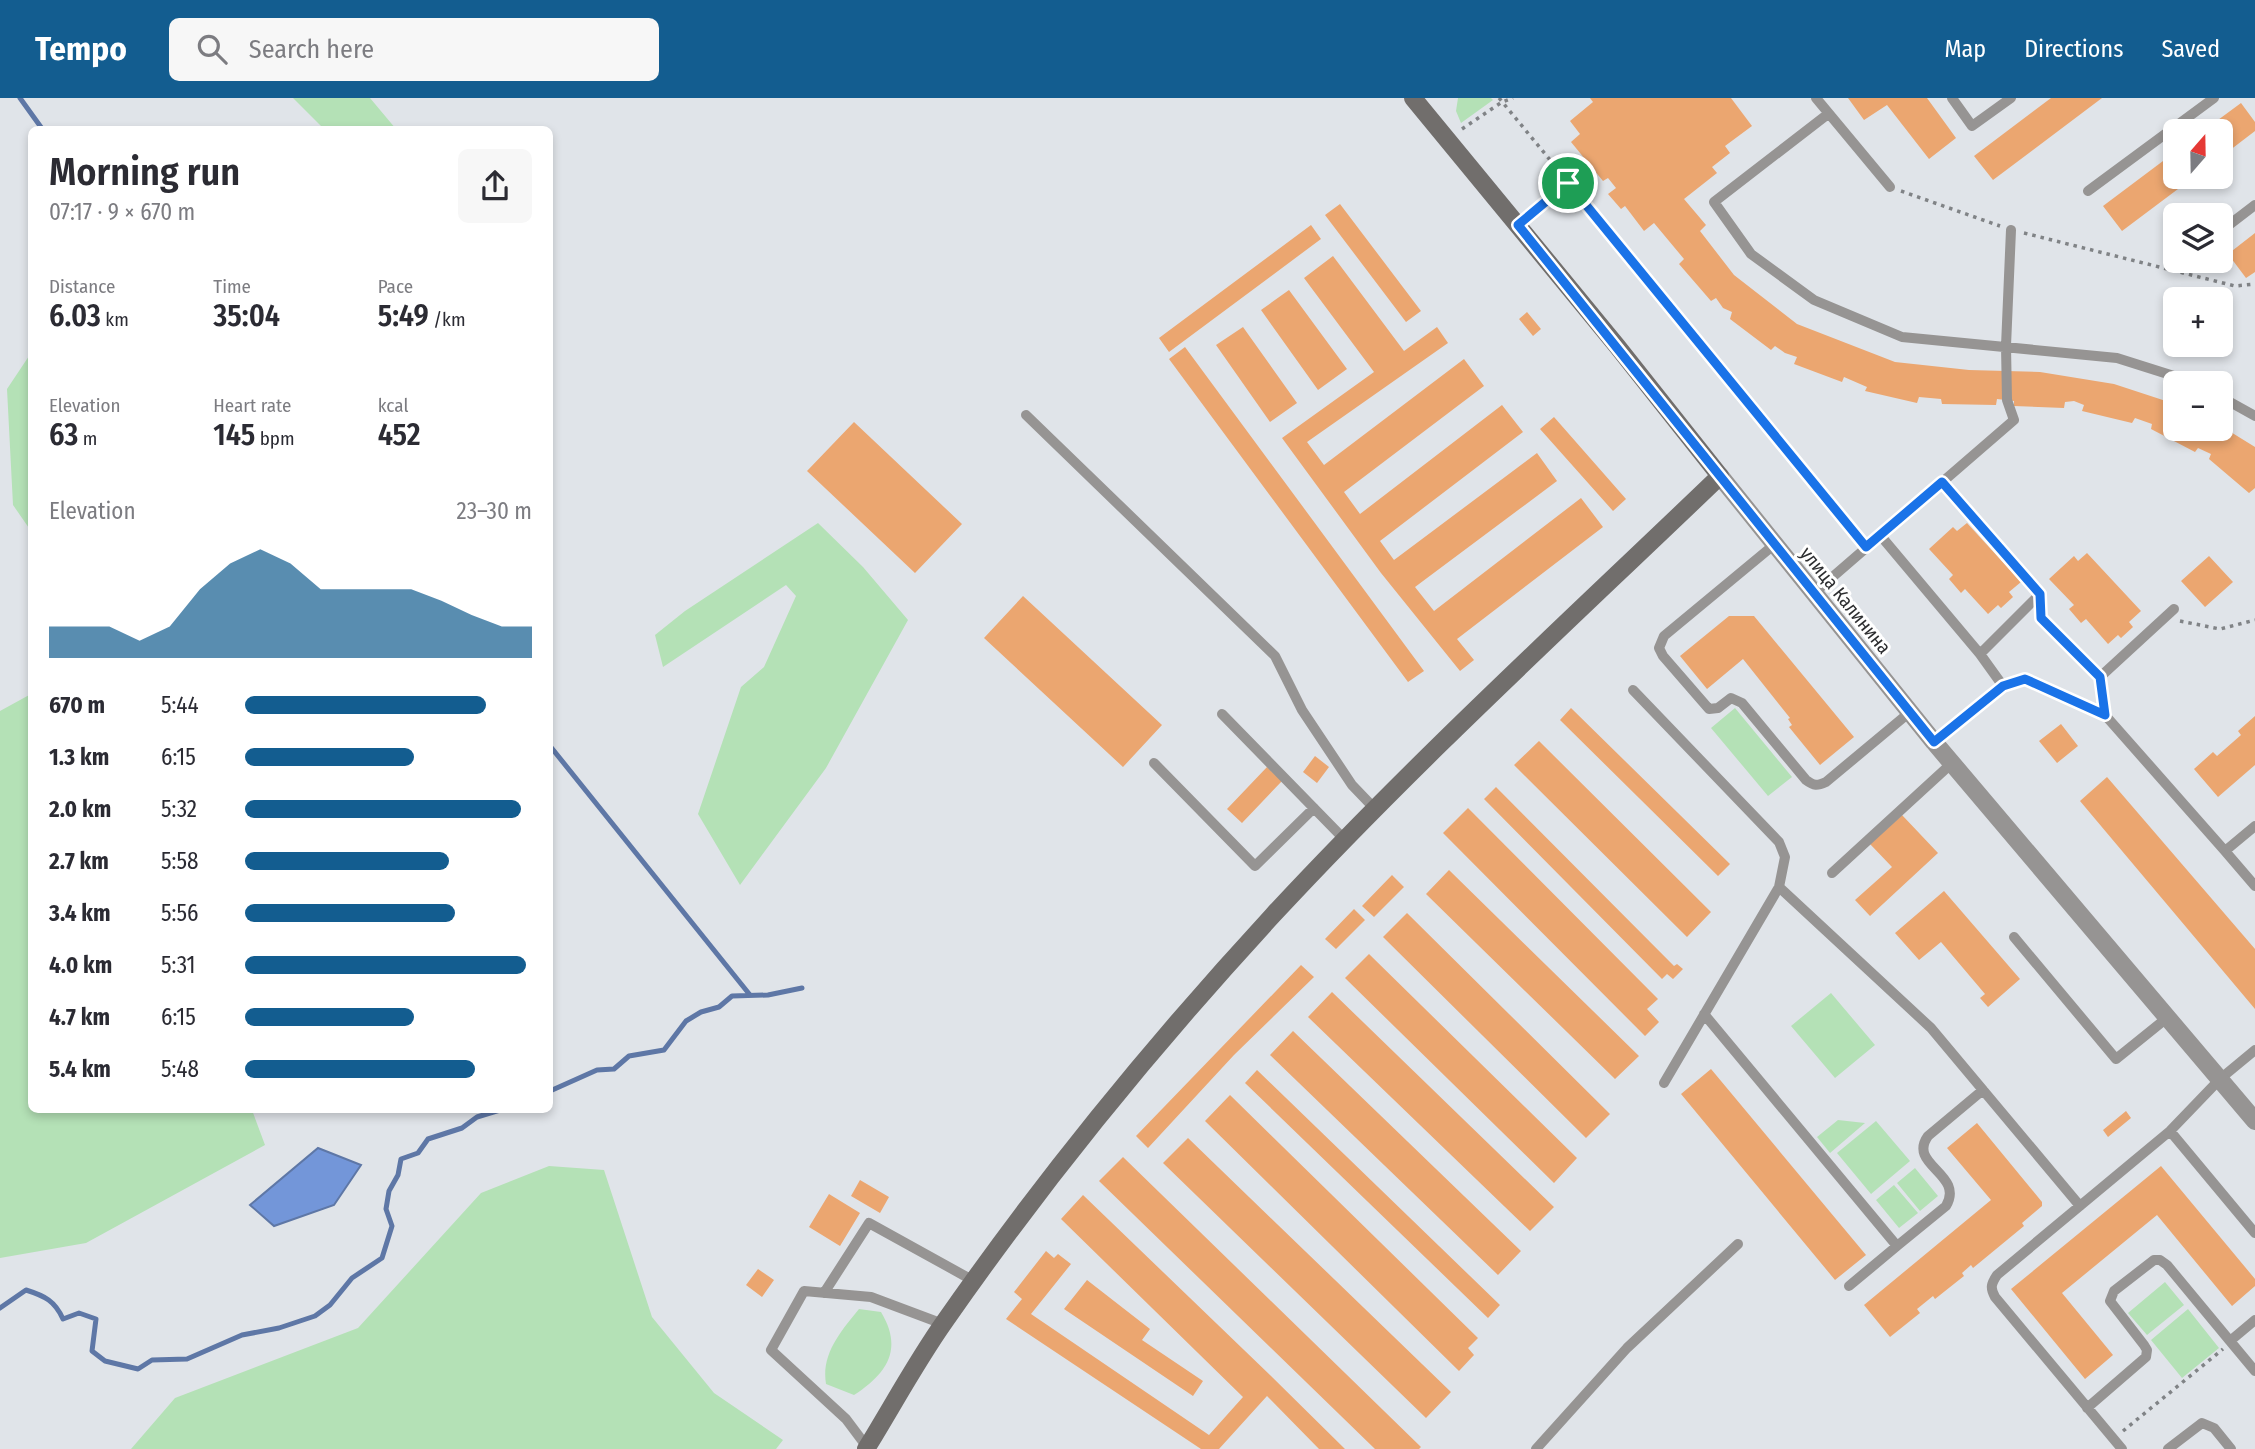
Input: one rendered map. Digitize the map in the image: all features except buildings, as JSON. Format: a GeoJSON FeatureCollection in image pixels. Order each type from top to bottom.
{"type":"FeatureCollection","features":[{"type":"Feature","properties":{"kind":"main road","name":"улица Калинина"},"geometry":{"type":"LineString","coordinates":[[1416,99],[1720,476]]}},
{"type":"Feature","properties":{"kind":"main road"},"geometry":{"type":"LineString","coordinates":[[867,1448],[943,1324],[1031,1203],[1146,1059],[1272,916],[1345,840],[1522,664],[1720,476]]}},
{"type":"Feature","properties":{"kind":"street","name":"улица Калинина"},"geometry":{"type":"LineString","coordinates":[[1720,476],[1934,742],[2255,1121]]}},
{"type":"Feature","properties":{"kind":"lane"},"geometry":{"type":"LineString","coordinates":[[1816,98],[1890,187]]}},
{"type":"Feature","properties":{"kind":"lane"},"geometry":{"type":"LineString","coordinates":[[1952,98],[1972,125],[2011,98]]}},
{"type":"Feature","properties":{"kind":"lane"},"geometry":{"type":"LineString","coordinates":[[2088,191],[2214,98]]}},
{"type":"Feature","properties":{"kind":"lane"},"geometry":{"type":"LineString","coordinates":[[1828,114],[1714,202],[1751,254],[1814,300],[1902,337],[2118,358],[2163,372]]}},
{"type":"Feature","properties":{"kind":"lane"},"geometry":{"type":"LineString","coordinates":[[1518,225],[1581,171]]}},
{"type":"Feature","properties":{"kind":"lane"},"geometry":{"type":"LineString","coordinates":[[2233,222],[2255,205]]}},
{"type":"Feature","properties":{"kind":"lane"},"geometry":{"type":"LineString","coordinates":[[1814,593],[2014,420],[2007,400],[2006,346],[2011,230]]}},
{"type":"Feature","properties":{"kind":"lane"},"geometry":{"type":"LineString","coordinates":[[2233,403],[2255,415]]}},
{"type":"Feature","properties":{"kind":"lane"},"geometry":{"type":"LineString","coordinates":[[1026,415],[1275,656],[1302,710],[1352,785],[1375,810]]}},
{"type":"Feature","properties":{"kind":"lane"},"geometry":{"type":"LineString","coordinates":[[1942,482],[2040,594],[2041,618],[2100,677],[2174,609]]}},
{"type":"Feature","properties":{"kind":"lane"},"geometry":{"type":"LineString","coordinates":[[1880,535],[1980,654],[2003,686]]}},
{"type":"Feature","properties":{"kind":"lane"},"geometry":{"type":"LineString","coordinates":[[1774,544],[1664,636],[1659,648],[1663,656],[1709,709],[1718,708],[1731,698],[1742,703],[1812,785],[1818,786],[1826,782],[1910,712]]}},
{"type":"Feature","properties":{"kind":"lane"},"geometry":{"type":"LineString","coordinates":[[1980,654],[2040,594]]}},
{"type":"Feature","properties":{"kind":"lane"},"geometry":{"type":"LineString","coordinates":[[1934,742],[2003,686],[2025,679],[2105,715],[2255,886]]}},
{"type":"Feature","properties":{"kind":"lane"},"geometry":{"type":"LineString","coordinates":[[1633,690],[1779,842],[1785,857],[1779,887],[1664,1083]]}},
{"type":"Feature","properties":{"kind":"lane"},"geometry":{"type":"LineString","coordinates":[[1222,714],[1345,840]]}},
{"type":"Feature","properties":{"kind":"lane"},"geometry":{"type":"LineString","coordinates":[[1154,762],[1255,866],[1314,808]]}},
{"type":"Feature","properties":{"kind":"lane"},"geometry":{"type":"LineString","coordinates":[[1832,873],[1952,763]]}},
{"type":"Feature","properties":{"kind":"lane"},"geometry":{"type":"LineString","coordinates":[[2225,851],[2255,826]]}},
{"type":"Feature","properties":{"kind":"lane"},"geometry":{"type":"LineString","coordinates":[[1779,887],[1931,1028],[2080,1206]]}},
{"type":"Feature","properties":{"kind":"lane"},"geometry":{"type":"LineString","coordinates":[[2014,937],[2116,1059],[2168,1017]]}},
{"type":"Feature","properties":{"kind":"lane"},"geometry":{"type":"LineString","coordinates":[[1704,1014],[1897,1247]]}},
{"type":"Feature","properties":{"kind":"lane"},"geometry":{"type":"LineString","coordinates":[[2122,1449],[1991,1290],[1992,1283],[1997,1275],[2171,1131],[2220,1079],[2255,1050]]}},
{"type":"Feature","properties":{"kind":"lane"},"geometry":{"type":"LineString","coordinates":[[1849,1286],[1947,1206],[1951,1199],[1950,1186],[1926,1157],[1922,1150],[1923,1143],[1983,1090]]}},
{"type":"Feature","properties":{"kind":"lane"},"geometry":{"type":"LineString","coordinates":[[2171,1131],[2255,1233]]}},
{"type":"Feature","properties":{"kind":"lane"},"geometry":{"type":"LineString","coordinates":[[824,1293],[869,1223],[974,1281]]}},
{"type":"Feature","properties":{"kind":"lane"},"geometry":{"type":"LineString","coordinates":[[1536,1449],[1627,1348],[1738,1244]]}},
{"type":"Feature","properties":{"kind":"lane"},"geometry":{"type":"LineString","coordinates":[[2087,1408],[2146,1357],[2147,1350],[2144,1345],[2110,1301],[2114,1291],[2154,1260],[2168,1265],[2255,1371]]}},
{"type":"Feature","properties":{"kind":"lane"},"geometry":{"type":"LineString","coordinates":[[867,1448],[846,1419],[771,1350],[804,1291],[871,1297],[943,1324]]}},
{"type":"Feature","properties":{"kind":"lane"},"geometry":{"type":"LineString","coordinates":[[2231,1341],[2255,1320]]}},
{"type":"Feature","properties":{"kind":"lane"},"geometry":{"type":"LineString","coordinates":[[2168,1449],[2202,1423],[2214,1428],[2231,1449]]}},
{"type":"Feature","properties":{"kind":"path"},"geometry":{"type":"LineString","coordinates":[[1462,129],[1501,100],[1513,98]]}},
{"type":"Feature","properties":{"kind":"path"},"geometry":{"type":"LineString","coordinates":[[1501,100],[1866,547]]}},
{"type":"Feature","properties":{"kind":"path"},"geometry":{"type":"LineString","coordinates":[[1890,187],[2011,230],[2235,286],[2255,284]]}},
{"type":"Feature","properties":{"kind":"path"},"geometry":{"type":"LineString","coordinates":[[2164,618],[2220,629],[2255,620]]}},
{"type":"Feature","properties":{"kind":"path"},"geometry":{"type":"LineString","coordinates":[[2114,1439],[2231,1341]]}},
{"type":"Feature","properties":{"kind":"green space"},"geometry":{"type":"Polygon","coordinates":[[[293,98],[370,98],[393,126],[321,126],[293,98]]]}},
{"type":"Feature","properties":{"kind":"green space"},"geometry":{"type":"Polygon","coordinates":[[[1458,98],[1493,100],[1461,123],[1456,111],[1458,98]]]}},
{"type":"Feature","properties":{"kind":"green space"},"geometry":{"type":"Polygon","coordinates":[[[28,358],[28,527],[13,505],[7,389],[28,358]]]}},
{"type":"Feature","properties":{"kind":"green space"},"geometry":{"type":"Polygon","coordinates":[[[818,523],[863,567],[908,620],[826,768],[740,885],[698,814],[741,687],[764,667],[796,596],[786,585],[663,667],[655,635],[685,611],[818,523]]]}},
{"type":"Feature","properties":{"kind":"green space"},"geometry":{"type":"Polygon","coordinates":[[[28,696],[28,1113],[253,1113],[265,1145],[86,1243],[0,1258],[0,711],[28,696]]]}},
{"type":"Feature","properties":{"kind":"green space"},"geometry":{"type":"Polygon","coordinates":[[[1735,708],[1792,777],[1768,796],[1711,728],[1735,708]]]}},
{"type":"Feature","properties":{"kind":"green space"},"geometry":{"type":"Polygon","coordinates":[[[1831,993],[1875,1045],[1835,1078],[1791,1026],[1831,993]]]}},
{"type":"Feature","properties":{"kind":"green space"},"geometry":{"type":"Polygon","coordinates":[[[1838,1120],[1865,1123],[1830,1153],[1817,1137],[1838,1120]]]}},
{"type":"Feature","properties":{"kind":"green space"},"geometry":{"type":"Polygon","coordinates":[[[1876,1121],[1910,1161],[1871,1194],[1837,1153],[1876,1121]]]}},
{"type":"Feature","properties":{"kind":"green space"},"geometry":{"type":"Polygon","coordinates":[[[549,1166],[604,1170],[652,1317],[714,1393],[783,1440],[776,1449],[131,1449],[175,1398],[358,1328],[481,1193],[549,1166]]]}},
{"type":"Feature","properties":{"kind":"green space"},"geometry":{"type":"Polygon","coordinates":[[[1915,1168],[1938,1196],[1920,1211],[1897,1183],[1915,1168]]]}},
{"type":"Feature","properties":{"kind":"green space"},"geometry":{"type":"Polygon","coordinates":[[[1894,1185],[1918,1213],[1899,1228],[1876,1200],[1894,1185]]]}},
{"type":"Feature","properties":{"kind":"green space"},"geometry":{"type":"Polygon","coordinates":[[[2165,1282],[2184,1305],[2147,1335],[2128,1313],[2165,1282]]]}},
{"type":"Feature","properties":{"kind":"green space"},"geometry":{"type":"Polygon","coordinates":[[[859,1309],[881,1312],[888,1326],[891,1349],[883,1370],[854,1395],[826,1384],[825,1373],[829,1353],[859,1309]]]}},
{"type":"Feature","properties":{"kind":"green space"},"geometry":{"type":"Polygon","coordinates":[[[2188,1309],[2219,1348],[2182,1378],[2151,1340],[2188,1309]]]}},
{"type":"Feature","properties":{"kind":"water"},"geometry":{"type":"Polygon","coordinates":[[[318,1148],[361,1165],[334,1205],[274,1226],[250,1205],[318,1148]]]}},
{"type":"Feature","properties":{"kind":"waterway"},"geometry":{"type":"LineString","coordinates":[[20,98],[40,126]]}},
{"type":"Feature","properties":{"kind":"waterway"},"geometry":{"type":"LineString","coordinates":[[553,750],[750,995]]}},
{"type":"Feature","properties":{"kind":"waterway"},"geometry":{"type":"LineString","coordinates":[[553,1090],[597,1070],[614,1069],[629,1056],[664,1050],[686,1021],[701,1012],[719,1007],[732,996],[768,995],[802,988]]}},
{"type":"Feature","properties":{"kind":"waterway"},"geometry":{"type":"LineString","coordinates":[[0,1308],[26,1290],[49,1300],[63,1319],[79,1313],[96,1319],[92,1351],[105,1361],[138,1369],[152,1360],[187,1359],[242,1335],[279,1328],[315,1316],[330,1305],[352,1278],[382,1258],[392,1226],[386,1209],[389,1191],[398,1175],[401,1159],[418,1153],[428,1139],[462,1128],[477,1117],[490,1113]]}},
{"type":"Feature","properties":{"kind":"route"},"geometry":{"type":"LineString","coordinates":[[1568,183],[1866,547],[1942,482],[2040,594],[2041,618],[2100,677],[2105,715],[2025,679],[2003,686],[1934,742],[1518,225],[1568,183]]}}]}
